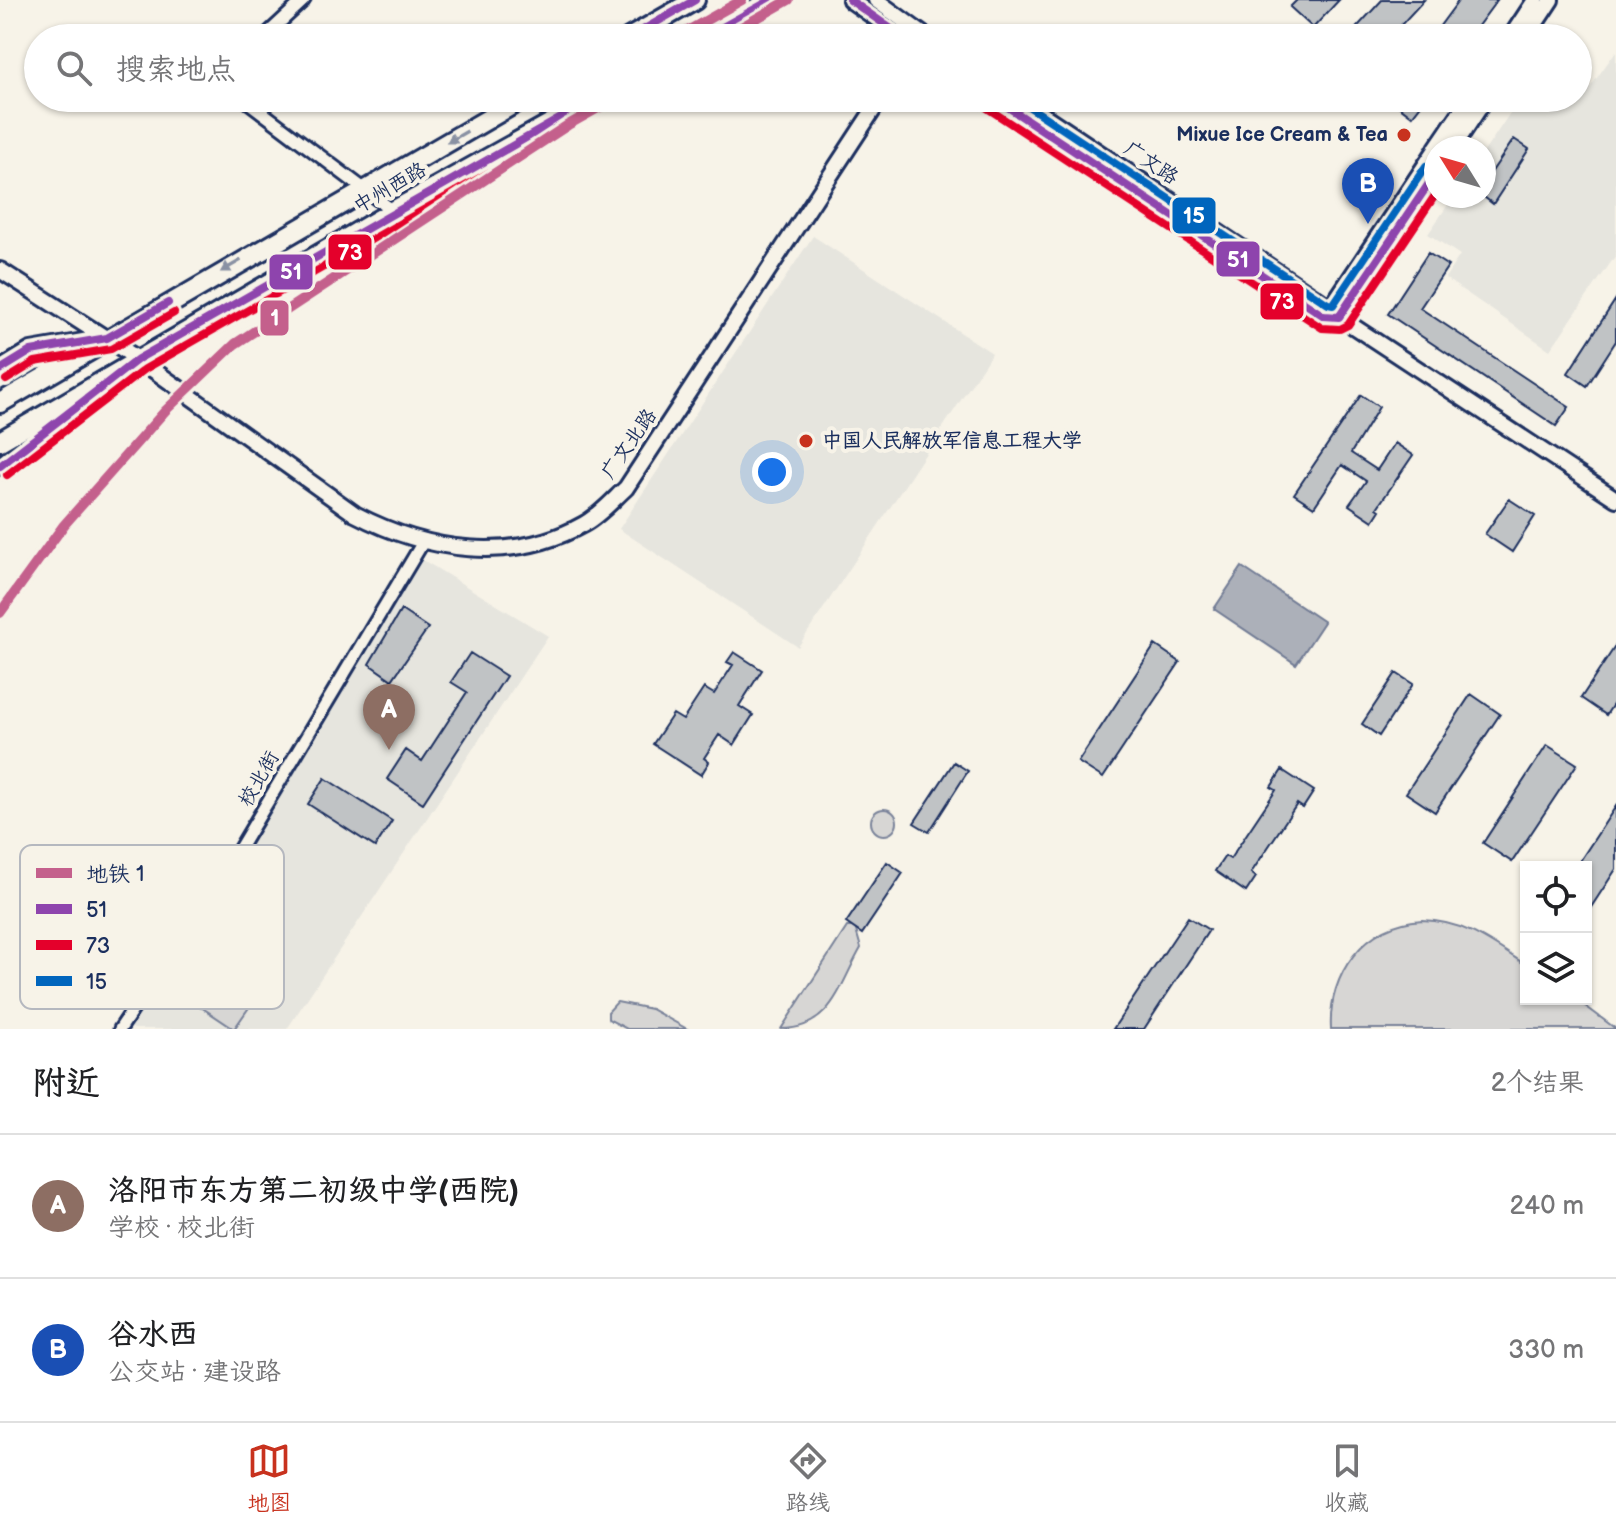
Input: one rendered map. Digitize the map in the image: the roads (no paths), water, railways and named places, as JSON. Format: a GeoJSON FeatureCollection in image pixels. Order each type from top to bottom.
{"type":"FeatureCollection","features":[{"type":"Feature","properties":{"kind":"main road"},"geometry":{"type":"LineString","coordinates":[[653,24],[695,0]]}},
{"type":"Feature","properties":{"kind":"main road"},"geometry":{"type":"LineString","coordinates":[[728,24],[771,0]]}},
{"type":"Feature","properties":{"kind":"main road","name":"中州西路"},"geometry":{"type":"LineString","coordinates":[[0,403],[500,112]]}},
{"type":"Feature","properties":{"kind":"main road","name":"中州西路"},"geometry":{"type":"LineString","coordinates":[[0,441],[393,211],[571,112]]}},
{"type":"Feature","properties":{"kind":"main road"},"geometry":{"type":"LineString","coordinates":[[0,370],[31,351],[107,338]]}},
{"type":"Feature","properties":{"kind":"main road"},"geometry":{"type":"LineString","coordinates":[[0,466],[138,359]]}},
{"type":"Feature","properties":{"kind":"street"},"geometry":{"type":"LineString","coordinates":[[278,24],[304,0]]}},
{"type":"Feature","properties":{"kind":"street"},"geometry":{"type":"LineString","coordinates":[[850,0],[884,24]]}},
{"type":"Feature","properties":{"kind":"street"},"geometry":{"type":"LineString","coordinates":[[876,0],[907,24]]}},
{"type":"Feature","properties":{"kind":"street"},"geometry":{"type":"LineString","coordinates":[[1519,24],[1535,0]]}},
{"type":"Feature","properties":{"kind":"street"},"geometry":{"type":"LineString","coordinates":[[1535,24],[1551,0]]}},
{"type":"Feature","properties":{"kind":"street"},"geometry":{"type":"LineString","coordinates":[[261,112],[393,211]]}},
{"type":"Feature","properties":{"kind":"street","name":"广文北路"},"geometry":{"type":"LineString","coordinates":[[0,270],[138,359],[355,514],[387,530],[423,542],[471,549],[550,541],[587,523],[626,488],[872,112]]}},
{"type":"Feature","properties":{"kind":"street","name":"广文路"},"geometry":{"type":"LineString","coordinates":[[1016,112],[1616,499]]}},
{"type":"Feature","properties":{"kind":"street","name":"广文路"},"geometry":{"type":"LineString","coordinates":[[1038,112],[1331,314]]}},
{"type":"Feature","properties":{"kind":"street"},"geometry":{"type":"LineString","coordinates":[[1444,136],[1460,112]]}},
{"type":"Feature","properties":{"kind":"street"},"geometry":{"type":"LineString","coordinates":[[1461,136],[1477,112]]}},
{"type":"Feature","properties":{"kind":"street"},"geometry":{"type":"LineString","coordinates":[[1331,314],[1424,167]]}},
{"type":"Feature","properties":{"kind":"street"},"geometry":{"type":"LineString","coordinates":[[1331,314],[1424,189]]}},
{"type":"Feature","properties":{"kind":"street","name":"校北街"},"geometry":{"type":"LineString","coordinates":[[242,845],[423,542]]}},
{"type":"Feature","properties":{"kind":"street","name":"校北街"},"geometry":{"type":"LineString","coordinates":[[120,1029],[133,1009]]}},
{"type":"Feature","properties":{"kind":"metro line","name":"1"},"geometry":{"type":"LineString","coordinates":[[700,24],[742,0]]}},
{"type":"Feature","properties":{"kind":"metro line","name":"1"},"geometry":{"type":"LineString","coordinates":[[747,24],[789,0]]}},
{"type":"Feature","properties":{"kind":"metro line","name":"1"},"geometry":{"type":"LineString","coordinates":[[0,613],[64,525],[165,411],[235,344],[591,112]]}},
{"type":"Feature","properties":{"kind":"place","name":"Mixue Ice Cream & Tea"},"geometry":{"type":"Point","coordinates":[1404,135]}},
{"type":"Feature","properties":{"kind":"place","name":"谷水西"},"geometry":{"type":"Point","coordinates":[1368,224]}},
{"type":"Feature","properties":{"kind":"place","name":"中国人民解放军信息工程大学"},"geometry":{"type":"Point","coordinates":[806,441]}},
{"type":"Feature","properties":{"kind":"place","name":"洛阳市东方第二初级中学(西院)"},"geometry":{"type":"Point","coordinates":[389,750]}}]}
